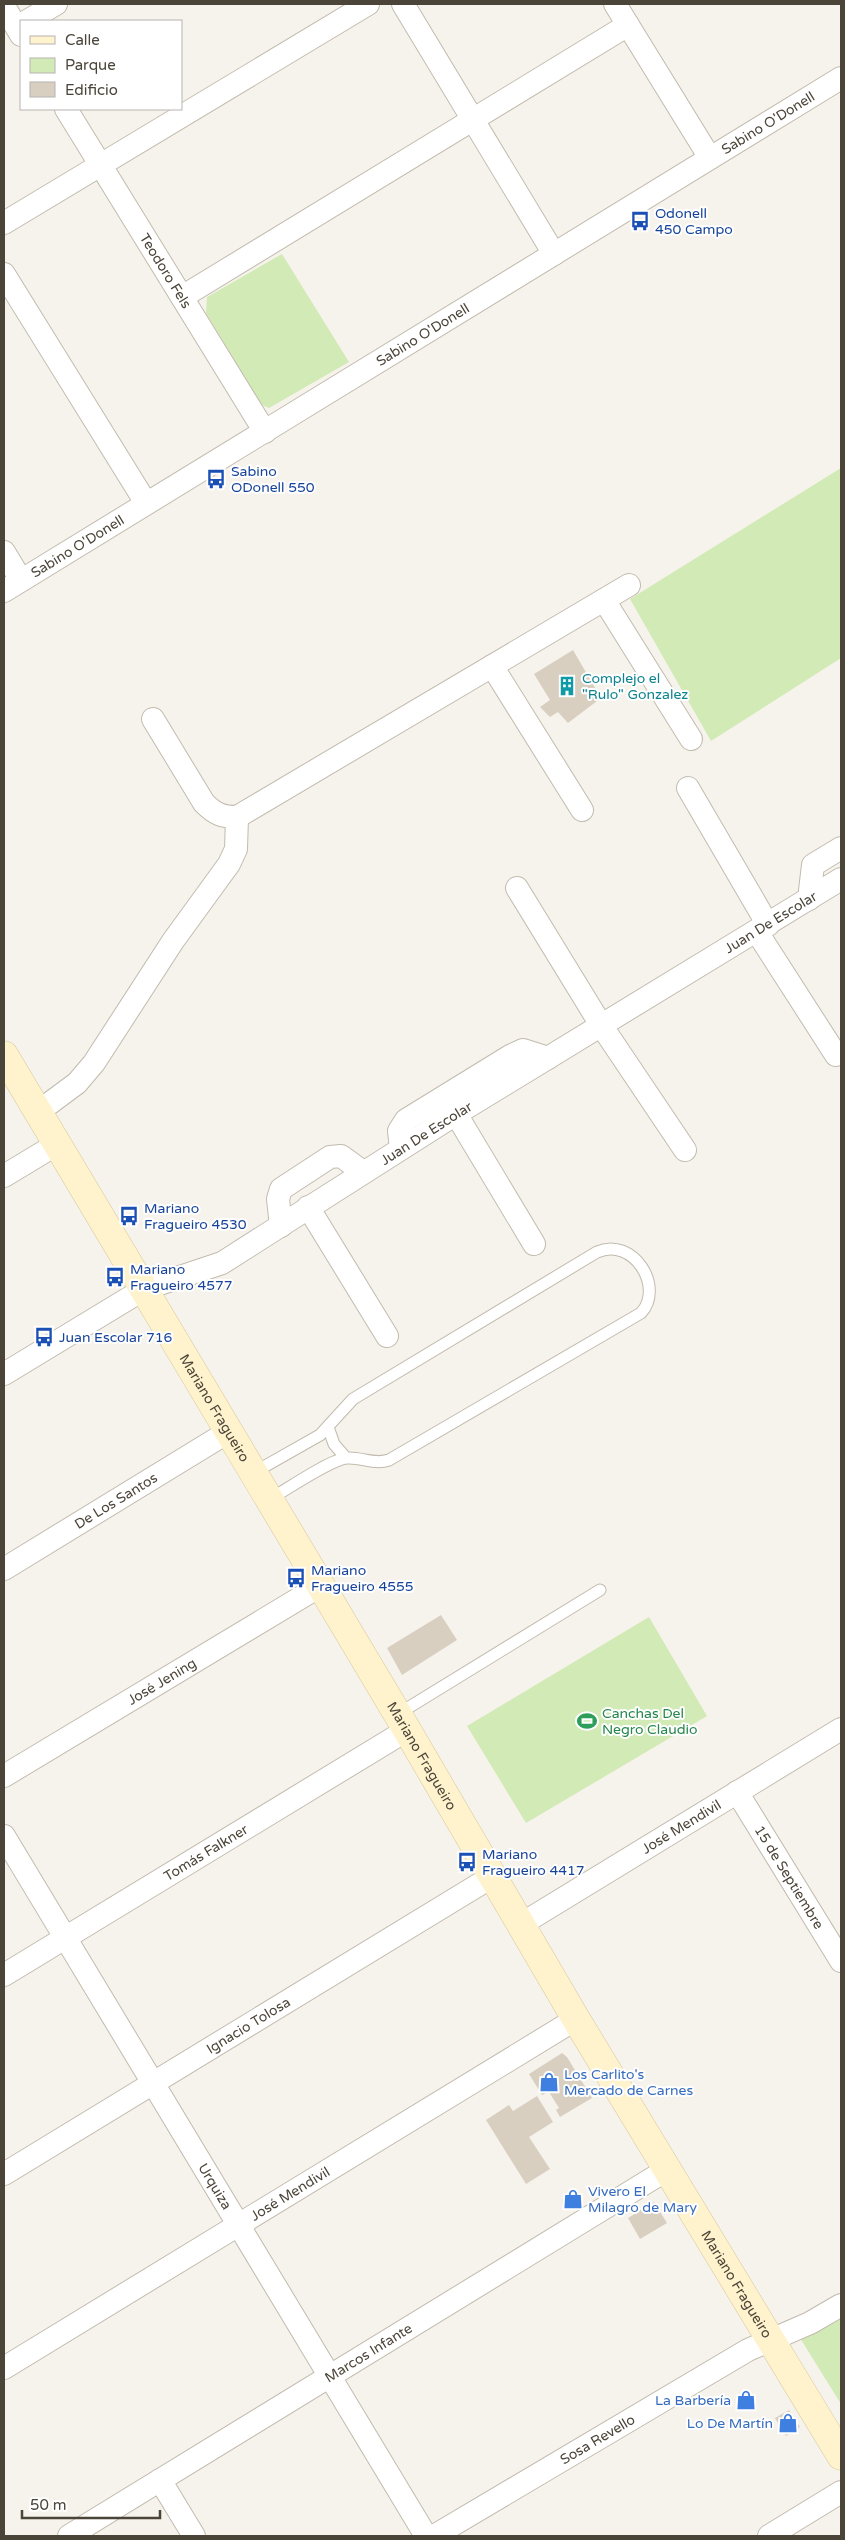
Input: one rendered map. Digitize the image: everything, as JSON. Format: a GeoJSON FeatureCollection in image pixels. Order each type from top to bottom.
{"type":"FeatureCollection","features":[{"type":"Feature","properties":{"kind":"main road","name":"Mariano Fragueiro"},"geometry":{"type":"LineString","coordinates":[[4,1055],[402,1722],[576,2019],[841,2456]]}},
{"type":"Feature","properties":{"kind":"street"},"geometry":{"type":"LineString","coordinates":[[32,20],[56,4]]}},
{"type":"Feature","properties":{"kind":"street"},"geometry":{"type":"LineString","coordinates":[[4,223],[368,4]]}},
{"type":"Feature","properties":{"kind":"street"},"geometry":{"type":"LineString","coordinates":[[402,4],[554,254]]}},
{"type":"Feature","properties":{"kind":"street"},"geometry":{"type":"LineString","coordinates":[[615,4],[710,158]]}},
{"type":"Feature","properties":{"kind":"street"},"geometry":{"type":"LineString","coordinates":[[4,6],[20,25]]}},
{"type":"Feature","properties":{"kind":"street"},"geometry":{"type":"LineString","coordinates":[[182,297],[628,25]]}},
{"type":"Feature","properties":{"kind":"street","name":"Sabino O'Donell"},"geometry":{"type":"LineString","coordinates":[[12,586],[841,78]]}},
{"type":"Feature","properties":{"kind":"street","name":"Teodoro Fels"},"geometry":{"type":"LineString","coordinates":[[67,110],[265,432]]}},
{"type":"Feature","properties":{"kind":"street"},"geometry":{"type":"LineString","coordinates":[[4,274],[146,503]]}},
{"type":"Feature","properties":{"kind":"street"},"geometry":{"type":"LineString","coordinates":[[4,552],[12,586]]}},
{"type":"Feature","properties":{"kind":"street"},"geometry":{"type":"LineString","coordinates":[[153,719],[204,804],[214,814],[237,817],[629,585]]}},
{"type":"Feature","properties":{"kind":"street"},"geometry":{"type":"LineString","coordinates":[[604,600],[691,739]]}},
{"type":"Feature","properties":{"kind":"street"},"geometry":{"type":"LineString","coordinates":[[492,666],[582,810]]}},
{"type":"Feature","properties":{"kind":"street"},"geometry":{"type":"LineString","coordinates":[[688,788],[763,928],[836,1055]]}},
{"type":"Feature","properties":{"kind":"street"},"geometry":{"type":"LineString","coordinates":[[38,1112],[77,1083],[94,1063],[173,941],[229,864],[236,849],[237,817]]}},
{"type":"Feature","properties":{"kind":"street"},"geometry":{"type":"LineString","coordinates":[[809,899],[813,865],[841,848]]}},
{"type":"Feature","properties":{"kind":"street","name":"Juan De Escolar"},"geometry":{"type":"LineString","coordinates":[[4,1374],[144,1290],[222,1263],[456,1114],[841,879]]}},
{"type":"Feature","properties":{"kind":"street"},"geometry":{"type":"LineString","coordinates":[[517,888],[602,1025],[686,1150]]}},
{"type":"Feature","properties":{"kind":"street"},"geometry":{"type":"LineString","coordinates":[[402,1148],[399,1131],[406,1120],[510,1056],[523,1050],[548,1058]]}},
{"type":"Feature","properties":{"kind":"street"},"geometry":{"type":"LineString","coordinates":[[456,1114],[534,1244]]}},
{"type":"Feature","properties":{"kind":"street"},"geometry":{"type":"LineString","coordinates":[[4,1176],[57,1144]]}},
{"type":"Feature","properties":{"kind":"street"},"geometry":{"type":"LineString","coordinates":[[281,1226],[278,1198],[281,1189],[291,1182],[330,1157],[341,1156],[363,1172]]}},
{"type":"Feature","properties":{"kind":"street"},"geometry":{"type":"LineString","coordinates":[[308,1207],[387,1336]]}},
{"type":"Feature","properties":{"kind":"street","name":"De Los Santos"},"geometry":{"type":"LineString","coordinates":[[4,1569],[228,1432]]}},
{"type":"Feature","properties":{"kind":"street","name":"José Jening"},"geometry":{"type":"LineString","coordinates":[[4,1776],[320,1586]]}},
{"type":"Feature","properties":{"kind":"street","name":"Tomás Falkner"},"geometry":{"type":"LineString","coordinates":[[4,1974],[402,1722]]}},
{"type":"Feature","properties":{"kind":"street","name":"José Mendivil"},"geometry":{"type":"LineString","coordinates":[[520,1925],[841,1729]]}},
{"type":"Feature","properties":{"kind":"street","name":"15 de Septiembre"},"geometry":{"type":"LineString","coordinates":[[737,1792],[839,1951]]}},
{"type":"Feature","properties":{"kind":"street","name":"Urquiza"},"geometry":{"type":"LineString","coordinates":[[4,1836],[426,2536]]}},
{"type":"Feature","properties":{"kind":"street","name":"Ignacio Tolosa"},"geometry":{"type":"LineString","coordinates":[[4,2174],[492,1876]]}},
{"type":"Feature","properties":{"kind":"street","name":"José Mendivil"},"geometry":{"type":"LineString","coordinates":[[4,2368],[576,2019]]}},
{"type":"Feature","properties":{"kind":"street","name":"Marcos Infante"},"geometry":{"type":"LineString","coordinates":[[69,2536],[668,2169]]}},
{"type":"Feature","properties":{"kind":"street","name":"Sosa Revello"},"geometry":{"type":"LineString","coordinates":[[434,2536],[748,2350],[810,2323],[841,2304]]}},
{"type":"Feature","properties":{"kind":"street"},"geometry":{"type":"LineString","coordinates":[[160,2480],[194,2536]]}},
{"type":"Feature","properties":{"kind":"street"},"geometry":{"type":"LineString","coordinates":[[769,2536],[841,2492]]}},
{"type":"Feature","properties":{"kind":"lane"},"geometry":{"type":"LineString","coordinates":[[252,1473],[320,1435],[353,1398],[597,1252],[607,1248],[617,1248],[628,1253],[640,1264],[647,1279],[650,1296],[648,1306],[641,1313],[389,1460],[380,1463],[346,1458],[268,1500]]}},
{"type":"Feature","properties":{"kind":"lane"},"geometry":{"type":"LineString","coordinates":[[328,1427],[334,1444],[346,1458]]}},
{"type":"Feature","properties":{"kind":"lane"},"geometry":{"type":"LineString","coordinates":[[402,1722],[600,1590]]}},
{"type":"Feature","properties":{"kind":"green space"},"geometry":{"type":"Polygon","coordinates":[[[282,254],[349,362],[269,408],[262,405],[206,313],[207,297],[282,254]]]}},
{"type":"Feature","properties":{"kind":"green space"},"geometry":{"type":"Polygon","coordinates":[[[841,468],[841,658],[711,741],[630,599],[841,468]]]}},
{"type":"Feature","properties":{"kind":"green space","name":"Canchas Del Negro Claudio"},"geometry":{"type":"Polygon","coordinates":[[[649,1617],[707,1716],[526,1823],[467,1726],[649,1617]]]}},
{"type":"Feature","properties":{"kind":"green space"},"geometry":{"type":"Polygon","coordinates":[[[841,2316],[841,2404],[800,2338],[841,2316]]]}},
{"type":"Feature","properties":{"kind":"building","name":"Complejo el \"Rulo\" Gonzalez"},"geometry":{"type":"Polygon","coordinates":[[[573,650],[601,698],[568,723],[558,712],[550,717],[540,707],[550,700],[534,674],[573,650]]]}},
{"type":"Feature","properties":{"kind":"building"},"geometry":{"type":"Polygon","coordinates":[[[441,1615],[457,1640],[402,1675],[387,1648],[441,1615]]]}},
{"type":"Feature","properties":{"kind":"building"},"geometry":{"type":"Polygon","coordinates":[[[562,2053],[567,2057],[592,2098],[560,2117],[556,2110],[559,2108],[549,2092],[542,2095],[529,2074],[562,2053]]]}},
{"type":"Feature","properties":{"kind":"building"},"geometry":{"type":"Polygon","coordinates":[[[537,2096],[553,2122],[529,2137],[550,2169],[526,2184],[486,2120],[509,2105],[513,2111],[537,2096]]]}},
{"type":"Feature","properties":{"kind":"building"},"geometry":{"type":"Polygon","coordinates":[[[654,2202],[667,2223],[640,2239],[628,2218],[654,2202]]]}},
{"type":"Feature","properties":{"kind":"building","name":"Lo De Martín"},"geometry":{"type":"Polygon","coordinates":[[[789,2410],[800,2427],[786,2436],[775,2418],[789,2410]]]}},
{"type":"Feature","properties":{"kind":"place","name":"Odonell 450 Campo"},"geometry":{"type":"Point","coordinates":[640,221]}},
{"type":"Feature","properties":{"kind":"place","name":"Sabino ODonell 550"},"geometry":{"type":"Point","coordinates":[216,479]}},
{"type":"Feature","properties":{"kind":"place","name":"Complejo el \"Rulo\" Gonzalez"},"geometry":{"type":"Point","coordinates":[567,686]}},
{"type":"Feature","properties":{"kind":"place","name":"Mariano Fragueiro 4530"},"geometry":{"type":"Point","coordinates":[129,1216]}},
{"type":"Feature","properties":{"kind":"place","name":"Mariano Fragueiro 4577"},"geometry":{"type":"Point","coordinates":[115,1277]}},
{"type":"Feature","properties":{"kind":"place","name":"Juan Escolar 716"},"geometry":{"type":"Point","coordinates":[44,1337]}},
{"type":"Feature","properties":{"kind":"place","name":"Mariano Fragueiro 4555"},"geometry":{"type":"Point","coordinates":[296,1578]}},
{"type":"Feature","properties":{"kind":"place","name":"Canchas Del Negro Claudio"},"geometry":{"type":"Point","coordinates":[587,1721]}},
{"type":"Feature","properties":{"kind":"place","name":"Mariano Fragueiro 4417"},"geometry":{"type":"Point","coordinates":[467,1862]}},
{"type":"Feature","properties":{"kind":"place","name":"Los Carlito's Mercado de Carnes"},"geometry":{"type":"Point","coordinates":[549,2082]}},
{"type":"Feature","properties":{"kind":"place","name":"Vivero El Milagro de Mary"},"geometry":{"type":"Point","coordinates":[573,2199]}},
{"type":"Feature","properties":{"kind":"place","name":"La Barbería"},"geometry":{"type":"Point","coordinates":[746,2400]}},
{"type":"Feature","properties":{"kind":"place","name":"Lo De Martín"},"geometry":{"type":"Point","coordinates":[788,2423]}}]}
